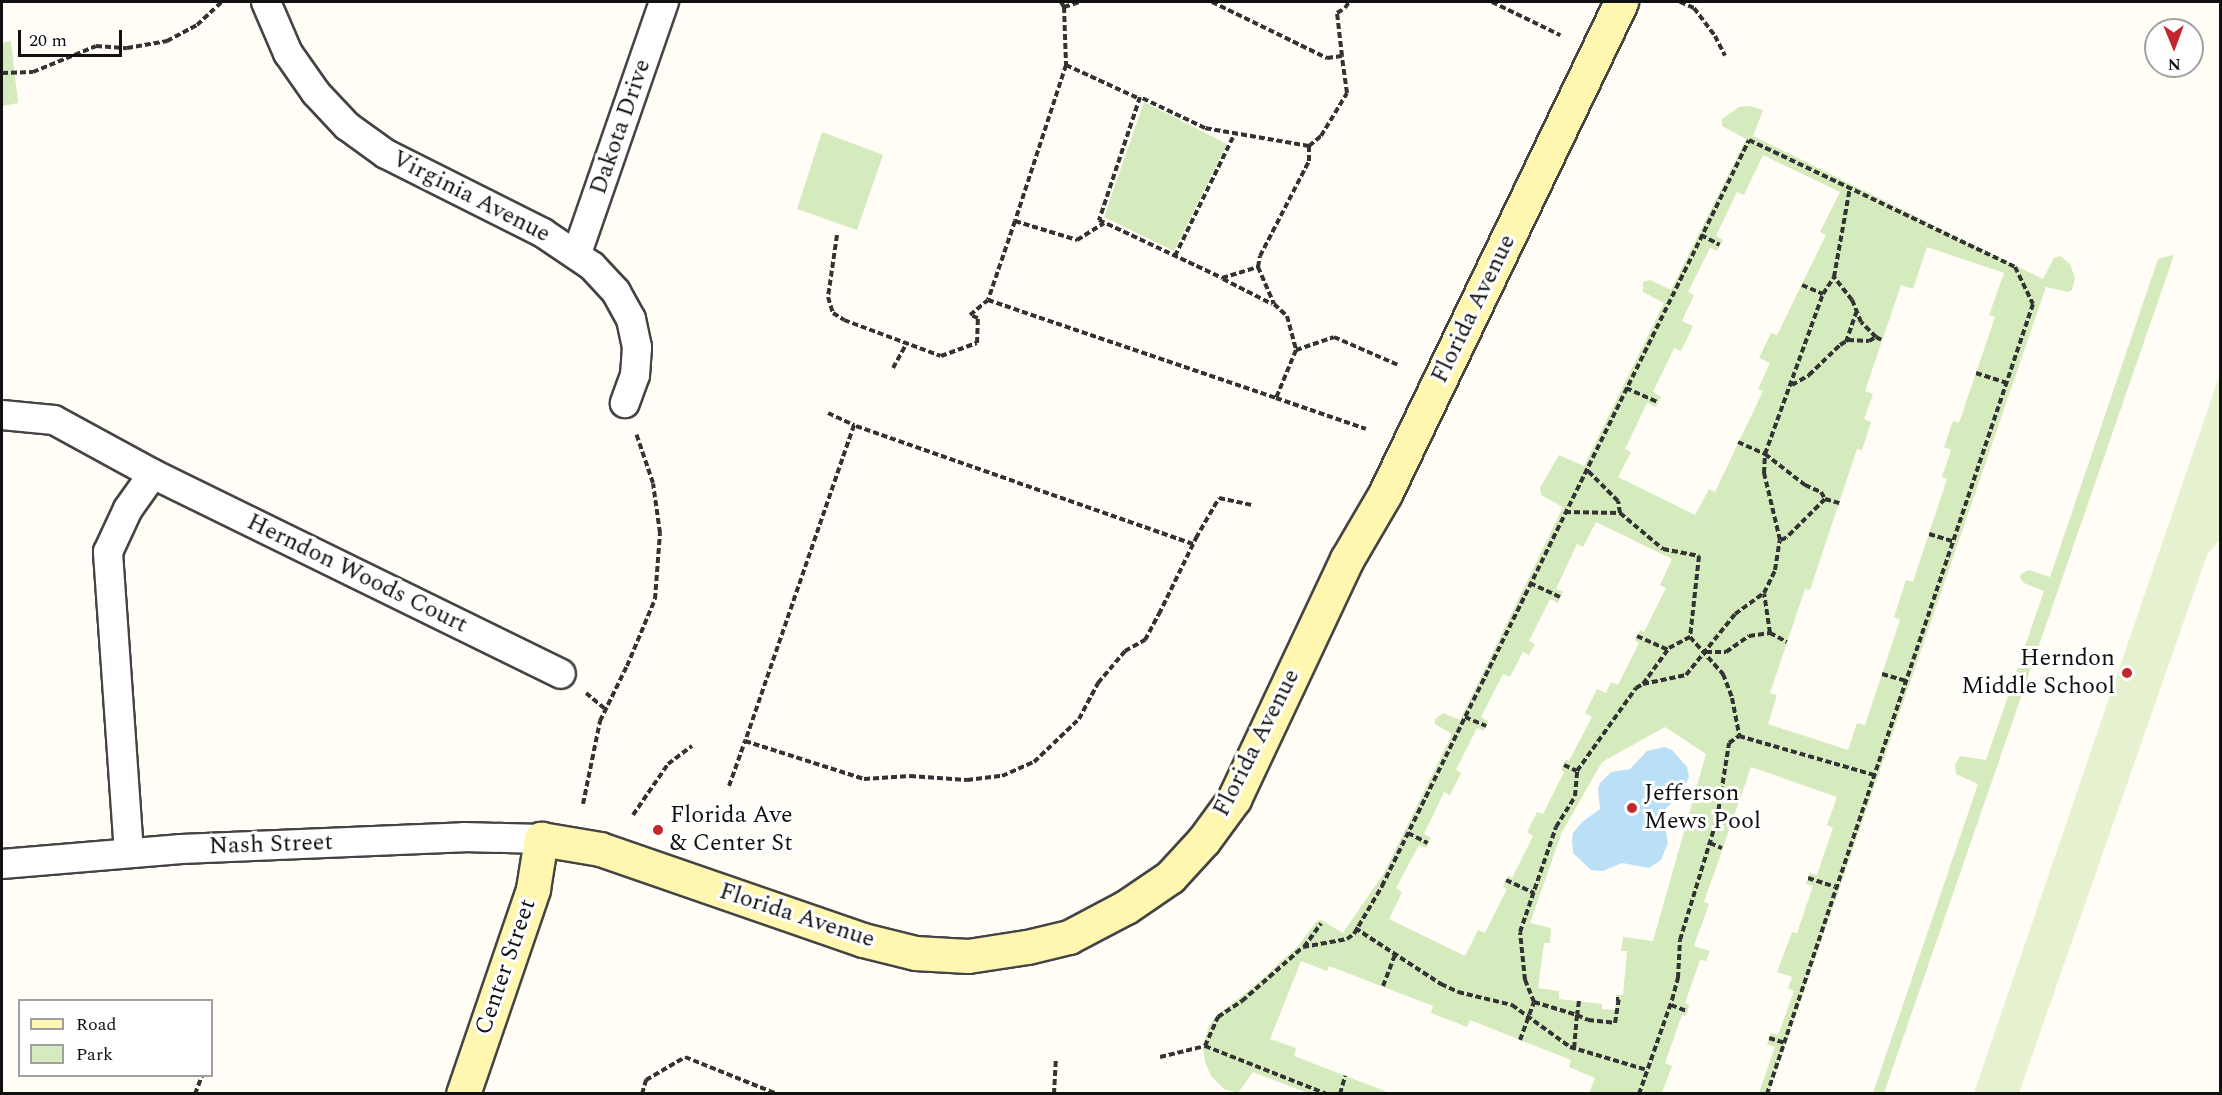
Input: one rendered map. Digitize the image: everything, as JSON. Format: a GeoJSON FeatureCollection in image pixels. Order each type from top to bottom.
{"type":"FeatureCollection","features":[{"type":"Feature","properties":{"kind":"street","name":"Virginia Avenue"},"geometry":{"type":"LineString","coordinates":[[266,2],[288,53],[316,93],[347,126],[386,154],[543,233],[577,254],[616,292],[631,319],[637,347],[635,375],[625,403]]}},
{"type":"Feature","properties":{"kind":"street","name":"Dakota Drive"},"geometry":{"type":"LineString","coordinates":[[577,254],[664,2]]}},
{"type":"Feature","properties":{"kind":"street","name":"Florida Avenue"},"geometry":{"type":"LineString","coordinates":[[541,839],[600,849],[863,940],[915,952],[968,956],[1027,947],[1069,937],[1126,907],[1170,877],[1204,840],[1234,799],[1347,559],[1385,494],[1621,2]]}},
{"type":"Feature","properties":{"kind":"street","name":"Herndon Woods Court"},"geometry":{"type":"LineString","coordinates":[[2,415],[54,420],[153,474],[561,674]]}},
{"type":"Feature","properties":{"kind":"street"},"geometry":{"type":"LineString","coordinates":[[129,853],[108,552],[128,510],[153,474]]}},
{"type":"Feature","properties":{"kind":"street","name":"Nash Street"},"geometry":{"type":"LineString","coordinates":[[2,864],[129,853],[464,837],[541,839]]}},
{"type":"Feature","properties":{"kind":"street","name":"Center Street"},"geometry":{"type":"LineString","coordinates":[[463,1094],[533,889],[541,839]]}},
{"type":"Feature","properties":{"kind":"path"},"geometry":{"type":"LineString","coordinates":[[2,73],[33,72],[96,46],[127,48],[166,41],[197,25],[222,2]]}},
{"type":"Feature","properties":{"kind":"path"},"geometry":{"type":"LineString","coordinates":[[837,235],[828,297],[833,313],[844,320],[941,356],[977,343],[978,318],[970,315],[988,300],[1066,65],[1064,7],[1061,2]]}},
{"type":"Feature","properties":{"kind":"path"},"geometry":{"type":"LineString","coordinates":[[1064,7],[1079,2]]}},
{"type":"Feature","properties":{"kind":"path"},"geometry":{"type":"LineString","coordinates":[[1212,2],[1327,58],[1342,56]]}},
{"type":"Feature","properties":{"kind":"path"},"geometry":{"type":"LineString","coordinates":[[1066,65],[1140,99],[1140,97],[1205,129],[1309,146],[1321,136],[1347,93],[1337,13],[1345,8],[1348,2]]}},
{"type":"Feature","properties":{"kind":"path"},"geometry":{"type":"LineString","coordinates":[[1492,2],[1560,35]]}},
{"type":"Feature","properties":{"kind":"path"},"geometry":{"type":"LineString","coordinates":[[1680,2],[1694,8],[1702,17],[1725,56]]}},
{"type":"Feature","properties":{"kind":"path"},"geometry":{"type":"LineString","coordinates":[[1140,99],[1100,220],[1274,304],[1287,316],[1296,350],[1276,398]]}},
{"type":"Feature","properties":{"kind":"path"},"geometry":{"type":"LineString","coordinates":[[1175,256],[1235,133]]}},
{"type":"Feature","properties":{"kind":"path"},"geometry":{"type":"LineString","coordinates":[[1303,947],[1347,939],[1353,934],[1382,886],[1749,140],[2015,267],[2033,304],[1955,542],[1835,887],[1767,1094]]}},
{"type":"Feature","properties":{"kind":"path"},"geometry":{"type":"LineString","coordinates":[[1274,304],[1258,267],[1260,256],[1309,161],[1309,146]]}},
{"type":"Feature","properties":{"kind":"path"},"geometry":{"type":"LineString","coordinates":[[1520,1040],[1534,1002],[1525,980],[1520,932],[1556,827],[1575,796],[1577,771],[1636,688],[1643,684],[1686,675],[1735,614],[1764,593],[1775,570],[1780,540],[1764,474],[1765,454],[1823,294],[1834,277],[1850,187]]}},
{"type":"Feature","properties":{"kind":"path"},"geometry":{"type":"LineString","coordinates":[[1015,221],[1077,240],[1104,222]]}},
{"type":"Feature","properties":{"kind":"path"},"geometry":{"type":"LineString","coordinates":[[1701,235],[1720,245]]}},
{"type":"Feature","properties":{"kind":"path"},"geometry":{"type":"LineString","coordinates":[[1222,278],[1258,267]]}},
{"type":"Feature","properties":{"kind":"path"},"geometry":{"type":"LineString","coordinates":[[1834,277],[1846,290],[1856,312],[1876,337],[1882,340]]}},
{"type":"Feature","properties":{"kind":"path"},"geometry":{"type":"LineString","coordinates":[[1802,285],[1823,294]]}},
{"type":"Feature","properties":{"kind":"path"},"geometry":{"type":"LineString","coordinates":[[988,300],[1366,429]]}},
{"type":"Feature","properties":{"kind":"path"},"geometry":{"type":"LineString","coordinates":[[1791,386],[1809,375],[1846,342],[1856,312]]}},
{"type":"Feature","properties":{"kind":"path"},"geometry":{"type":"LineString","coordinates":[[1296,350],[1334,337],[1398,365]]}},
{"type":"Feature","properties":{"kind":"path"},"geometry":{"type":"LineString","coordinates":[[1846,342],[1869,341],[1876,337]]}},
{"type":"Feature","properties":{"kind":"path"},"geometry":{"type":"LineString","coordinates":[[893,368],[907,344]]}},
{"type":"Feature","properties":{"kind":"path"},"geometry":{"type":"LineString","coordinates":[[1976,373],[2007,383]]}},
{"type":"Feature","properties":{"kind":"path"},"geometry":{"type":"LineString","coordinates":[[1626,388],[1658,402]]}},
{"type":"Feature","properties":{"kind":"path"},"geometry":{"type":"LineString","coordinates":[[583,804],[600,721],[627,666],[655,599],[660,549],[653,483],[625,403]]}},
{"type":"Feature","properties":{"kind":"path"},"geometry":{"type":"LineString","coordinates":[[828,413],[854,425],[1193,544]]}},
{"type":"Feature","properties":{"kind":"path"},"geometry":{"type":"LineString","coordinates":[[729,786],[854,425]]}},
{"type":"Feature","properties":{"kind":"path"},"geometry":{"type":"LineString","coordinates":[[1738,442],[1765,454],[1805,485],[1821,492],[1825,499],[1839,502]]}},
{"type":"Feature","properties":{"kind":"path"},"geometry":{"type":"LineString","coordinates":[[1586,469],[1618,501],[1620,513]]}},
{"type":"Feature","properties":{"kind":"path"},"geometry":{"type":"LineString","coordinates":[[745,741],[864,779],[910,776],[967,780],[1002,776],[1034,762],[1079,719],[1098,683],[1125,651],[1145,640],[1219,498],[1251,505]]}},
{"type":"Feature","properties":{"kind":"path"},"geometry":{"type":"LineString","coordinates":[[1780,540],[1786,538],[1825,499]]}},
{"type":"Feature","properties":{"kind":"path"},"geometry":{"type":"LineString","coordinates":[[1565,512],[1620,513],[1663,549],[1699,556],[1690,637]]}},
{"type":"Feature","properties":{"kind":"path"},"geometry":{"type":"LineString","coordinates":[[1929,534],[1955,542]]}},
{"type":"Feature","properties":{"kind":"path"},"geometry":{"type":"LineString","coordinates":[[1530,583],[1560,597]]}},
{"type":"Feature","properties":{"kind":"path"},"geometry":{"type":"LineString","coordinates":[[1764,593],[1770,633]]}},
{"type":"Feature","properties":{"kind":"path"},"geometry":{"type":"LineString","coordinates":[[1705,652],[1726,652],[1749,636],[1770,633],[1787,642]]}},
{"type":"Feature","properties":{"kind":"path"},"geometry":{"type":"LineString","coordinates":[[1637,636],[1668,650]]}},
{"type":"Feature","properties":{"kind":"path"},"geometry":{"type":"LineString","coordinates":[[1643,684],[1668,650],[1690,637]]}},
{"type":"Feature","properties":{"kind":"path"},"geometry":{"type":"LineString","coordinates":[[1690,637],[1723,674],[1739,736]]}},
{"type":"Feature","properties":{"kind":"path"},"geometry":{"type":"LineString","coordinates":[[1882,674],[1906,681]]}},
{"type":"Feature","properties":{"kind":"path"},"geometry":{"type":"LineString","coordinates":[[1465,717],[1486,726]]}},
{"type":"Feature","properties":{"kind":"path"},"geometry":{"type":"LineString","coordinates":[[1739,736],[1874,775]]}},
{"type":"Feature","properties":{"kind":"path"},"geometry":{"type":"LineString","coordinates":[[1639,1094],[1671,1005],[1678,978],[1680,940],[1717,819],[1729,743],[1739,736]]}},
{"type":"Feature","properties":{"kind":"path"},"geometry":{"type":"LineString","coordinates":[[633,815],[668,764],[693,746]]}},
{"type":"Feature","properties":{"kind":"path"},"geometry":{"type":"LineString","coordinates":[[1564,765],[1577,771]]}},
{"type":"Feature","properties":{"kind":"path"},"geometry":{"type":"LineString","coordinates":[[1408,833],[1428,843]]}},
{"type":"Feature","properties":{"kind":"path"},"geometry":{"type":"LineString","coordinates":[[1710,843],[1722,848]]}},
{"type":"Feature","properties":{"kind":"path"},"geometry":{"type":"LineString","coordinates":[[1808,878],[1835,887]]}},
{"type":"Feature","properties":{"kind":"path"},"geometry":{"type":"LineString","coordinates":[[1506,880],[1534,893]]}},
{"type":"Feature","properties":{"kind":"path"},"geometry":{"type":"LineString","coordinates":[[1205,1046],[1218,1017],[1242,1001],[1303,947],[1321,924]]}},
{"type":"Feature","properties":{"kind":"path"},"geometry":{"type":"LineString","coordinates":[[1355,928],[1441,984],[1458,992],[1512,1005],[1574,1048],[1648,1070]]}},
{"type":"Feature","properties":{"kind":"path"},"geometry":{"type":"LineString","coordinates":[[1383,986],[1395,954]]}},
{"type":"Feature","properties":{"kind":"path"},"geometry":{"type":"LineString","coordinates":[[1534,1002],[1588,1020],[1616,1023],[1619,999],[1616,999]]}},
{"type":"Feature","properties":{"kind":"path"},"geometry":{"type":"LineString","coordinates":[[1574,1048],[1579,1001]]}},
{"type":"Feature","properties":{"kind":"path"},"geometry":{"type":"LineString","coordinates":[[1671,1005],[1687,1011]]}},
{"type":"Feature","properties":{"kind":"path"},"geometry":{"type":"LineString","coordinates":[[1769,1038],[1785,1043]]}},
{"type":"Feature","properties":{"kind":"path"},"geometry":{"type":"LineString","coordinates":[[1160,1057],[1205,1046],[1327,1094]]}},
{"type":"Feature","properties":{"kind":"path"},"geometry":{"type":"LineString","coordinates":[[642,1094],[646,1080],[685,1057],[776,1093]]}},
{"type":"Feature","properties":{"kind":"path"},"geometry":{"type":"LineString","coordinates":[[1054,1094],[1056,1058]]}},
{"type":"Feature","properties":{"kind":"path"},"geometry":{"type":"LineString","coordinates":[[1340,1094],[1345,1076]]}},
{"type":"Feature","properties":{"kind":"path"},"geometry":{"type":"LineString","coordinates":[[195,1094],[202,1077]]}},
{"type":"Feature","properties":{"kind":"path"},"geometry":{"type":"LineString","coordinates":[[1016,1094],[1033,1094]]}},
{"type":"Feature","properties":{"kind":"green space"},"geometry":{"type":"Polygon","coordinates":[[[11,41],[18,103],[2,106],[2,43],[11,41]]]}},
{"type":"Feature","properties":{"kind":"green space"},"geometry":{"type":"Polygon","coordinates":[[[1144,102],[1227,144],[1174,251],[1104,217],[1144,102]]]}},
{"type":"Feature","properties":{"kind":"green space"},"geometry":{"type":"Polygon","coordinates":[[[1750,106],[1763,110],[1753,136],[2043,279],[2054,258],[2060,256],[2070,264],[2075,278],[2072,290],[2068,292],[2046,287],[1769,1093],[1759,1093],[1775,1047],[1767,1044],[1771,1033],[1778,1035],[1794,991],[1788,988],[1792,977],[1777,972],[1792,932],[1797,933],[1813,886],[1806,884],[1810,873],[1817,875],[1833,828],[1827,825],[1837,797],[1751,767],[1704,902],[1709,904],[1694,946],[1710,951],[1706,961],[1700,960],[1685,1003],[1689,1005],[1686,1016],[1682,1015],[1665,1063],[1672,1066],[1662,1093],[1589,1093],[1595,1078],[1569,1067],[1571,1060],[1470,1020],[1467,1027],[1431,1013],[1433,1006],[1329,966],[1327,971],[1301,961],[1270,1039],[1296,1048],[1294,1056],[1390,1093],[1308,1093],[1253,1072],[1238,1093],[1224,1089],[1211,1076],[1205,1062],[1203,1045],[1209,1026],[1217,1015],[1252,988],[1298,946],[1317,921],[1321,920],[1343,933],[1384,873],[1452,734],[1435,724],[1435,719],[1443,713],[1460,720],[1563,507],[1541,495],[1540,488],[1559,455],[1584,466],[1664,303],[1643,292],[1643,282],[1650,280],[1671,290],[1746,139],[1722,126],[1722,119],[1739,107],[1750,106]],[[1763,155],[1744,195],[1737,192],[1716,236],[1723,240],[1717,251],[1710,248],[1688,292],[1694,295],[1682,321],[1693,326],[1681,351],[1674,348],[1653,392],[1661,397],[1656,407],[1647,403],[1625,449],[1631,452],[1618,477],[1695,515],[1709,489],[1715,492],[1763,391],[1758,389],[1770,363],[1759,358],[1771,333],[1777,335],[1826,235],[1820,232],[1840,192],[1763,155]],[[1927,247],[1913,289],[1901,285],[1865,391],[1873,394],[1864,419],[1871,422],[1862,450],[1857,449],[1810,590],[1805,589],[1770,693],[1777,695],[1768,724],[1848,750],[1857,723],[1865,725],[1900,620],[1894,617],[1906,580],[1913,582],[1947,479],[1942,477],[1951,450],[1944,447],[1953,421],[1959,423],[1995,317],[1989,315],[2004,273],[1927,247]],[[1596,522],[1583,547],[1577,544],[1556,589],[1563,592],[1558,603],[1550,599],[1529,641],[1535,644],[1529,655],[1523,652],[1510,677],[1503,674],[1481,717],[1488,721],[1484,731],[1477,728],[1456,770],[1461,773],[1450,795],[1444,792],[1424,834],[1431,838],[1426,848],[1419,845],[1396,888],[1402,892],[1389,919],[1465,956],[1478,930],[1485,933],[1507,889],[1503,887],[1506,880],[1509,876],[1512,878],[1533,836],[1527,832],[1537,812],[1543,814],[1564,772],[1561,770],[1566,759],[1569,761],[1592,717],[1585,713],[1597,689],[1606,693],[1611,682],[1618,685],[1639,643],[1635,640],[1640,630],[1644,632],[1666,588],[1660,585],[1672,559],[1596,522]],[[1665,727],[1602,762],[1562,832],[1530,923],[1551,928],[1550,943],[1544,943],[1538,988],[1559,991],[1559,999],[1602,1004],[1602,1009],[1615,1010],[1616,995],[1623,995],[1627,951],[1621,951],[1623,937],[1653,941],[1706,754],[1665,727]]]}},
{"type":"Feature","properties":{"kind":"green space"},"geometry":{"type":"Polygon","coordinates":[[[822,132],[883,155],[857,230],[797,209],[822,132]]]}},
{"type":"Feature","properties":{"kind":"green space"},"geometry":{"type":"Polygon","coordinates":[[[2172,255],[2173,258],[1884,1093],[1873,1093],[1978,784],[1956,774],[1955,765],[1960,756],[1986,760],[2044,591],[2024,583],[2020,578],[2021,574],[2029,570],[2050,577],[2158,259],[2172,255]]]}},
{"type":"Feature","properties":{"kind":"green space"},"geometry":{"type":"Polygon","coordinates":[[[2220,374],[2220,539],[2207,555],[2019,1093],[1974,1093],[2220,374]]]}},
{"type":"Feature","properties":{"kind":"water","name":"Jefferson Mews Pool"},"geometry":{"type":"Polygon","coordinates":[[[1664,747],[1672,750],[1687,767],[1689,777],[1680,795],[1662,812],[1668,843],[1661,860],[1649,868],[1622,863],[1603,871],[1591,870],[1573,853],[1572,840],[1573,833],[1582,822],[1600,809],[1598,789],[1600,783],[1611,772],[1630,769],[1647,751],[1664,747]]]}},
{"type":"Feature","properties":{"kind":"place","name":"Herndon Middle School"},"geometry":{"type":"Point","coordinates":[2127,673]}},
{"type":"Feature","properties":{"kind":"place","name":"Jefferson Mews Pool"},"geometry":{"type":"Point","coordinates":[1632,808]}},
{"type":"Feature","properties":{"kind":"place","name":"Florida Ave & Center St"},"geometry":{"type":"Point","coordinates":[658,830]}}]}
